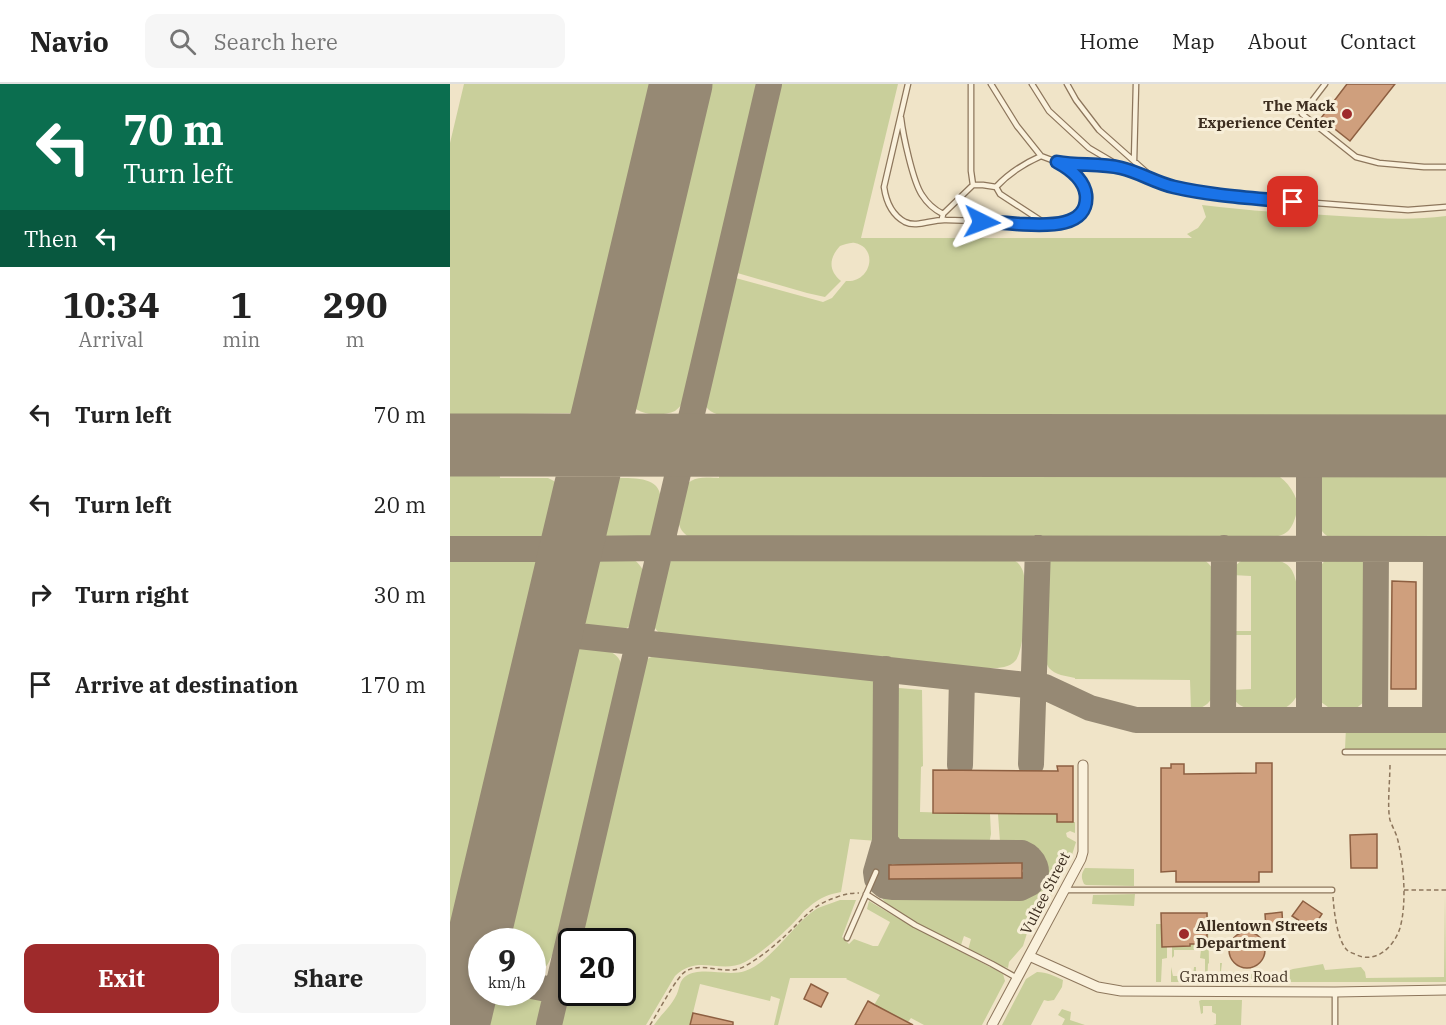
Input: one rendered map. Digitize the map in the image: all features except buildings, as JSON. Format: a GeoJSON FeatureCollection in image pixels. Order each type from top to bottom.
{"type":"FeatureCollection","features":[{"type":"Feature","properties":{"kind":"street","name":"Vultee Street"},"geometry":{"type":"LineString","coordinates":[[992,1025],[1081,859],[1083,852],[1083,765]]}},
{"type":"Feature","properties":{"kind":"street","name":"Grammes Road"},"geometry":{"type":"LineString","coordinates":[[1029,956],[1098,987],[1121,991],[1446,990]]}},
{"type":"Feature","properties":{"kind":"lane"},"geometry":{"type":"LineString","coordinates":[[908,84],[884,188],[894,213],[905,222],[913,224],[942,217],[1053,225],[1072,220],[1079,216],[1086,202],[1086,194],[1080,180],[1072,171],[1057,162]]}},
{"type":"Feature","properties":{"kind":"lane"},"geometry":{"type":"LineString","coordinates":[[971,84],[973,185]]}},
{"type":"Feature","properties":{"kind":"lane"},"geometry":{"type":"LineString","coordinates":[[991,84],[1017,126],[1041,156],[1073,165],[1123,168]]}},
{"type":"Feature","properties":{"kind":"lane"},"geometry":{"type":"LineString","coordinates":[[1032,84],[1049,111],[1089,148],[1123,168],[1172,187],[1225,196],[1408,210],[1446,207]]}},
{"type":"Feature","properties":{"kind":"lane"},"geometry":{"type":"LineString","coordinates":[[1067,84],[1099,130],[1158,182]]}},
{"type":"Feature","properties":{"kind":"lane"},"geometry":{"type":"LineString","coordinates":[[1134,161],[1136,84]]}},
{"type":"Feature","properties":{"kind":"lane"},"geometry":{"type":"LineString","coordinates":[[1325,84],[1302,114],[1356,157],[1379,163],[1446,167]]}},
{"type":"Feature","properties":{"kind":"lane"},"geometry":{"type":"LineString","coordinates":[[901,114],[917,185],[921,195],[942,217]]}},
{"type":"Feature","properties":{"kind":"lane"},"geometry":{"type":"LineString","coordinates":[[996,187],[1025,163],[1041,156]]}},
{"type":"Feature","properties":{"kind":"lane"},"geometry":{"type":"LineString","coordinates":[[942,217],[973,185],[996,187]]}},
{"type":"Feature","properties":{"kind":"lane"},"geometry":{"type":"LineString","coordinates":[[996,187],[1000,194],[1048,225]]}},
{"type":"Feature","properties":{"kind":"lane"},"geometry":{"type":"LineString","coordinates":[[1345,752],[1446,752]]}},
{"type":"Feature","properties":{"kind":"lane"},"geometry":{"type":"LineString","coordinates":[[847,938],[876,872]]}},
{"type":"Feature","properties":{"kind":"lane"},"geometry":{"type":"LineString","coordinates":[[1065,890],[1332,890]]}},
{"type":"Feature","properties":{"kind":"lane"},"geometry":{"type":"LineString","coordinates":[[866,894],[915,925],[1017,978]]}},
{"type":"Feature","properties":{"kind":"lane"},"geometry":{"type":"LineString","coordinates":[[1335,992],[1335,1025]]}},
{"type":"Feature","properties":{"kind":"path"},"geometry":{"type":"LineString","coordinates":[[1332,890],[1334,918],[1346,949],[1360,957],[1373,957],[1393,945],[1400,928],[1403,890],[1402,864],[1397,836],[1389,819],[1390,765]]}},
{"type":"Feature","properties":{"kind":"path"},"geometry":{"type":"LineString","coordinates":[[1403,890],[1446,890]]}},
{"type":"Feature","properties":{"kind":"path"},"geometry":{"type":"LineString","coordinates":[[650,1025],[679,978],[687,971],[695,968],[733,970],[743,968],[785,936],[813,908],[827,900],[850,893],[866,894]]}},
{"type":"Feature","properties":{"kind":"green space"},"geometry":{"type":"Polygon","coordinates":[[[464,84],[665,84],[591,399],[584,408],[574,413],[516,414],[498,430],[450,430],[450,143],[464,84]]]}},
{"type":"Feature","properties":{"kind":"green space"},"geometry":{"type":"Polygon","coordinates":[[[698,84],[760,84],[685,401],[670,413],[650,414],[633,407],[626,393],[698,84]]]}},
{"type":"Feature","properties":{"kind":"green space"},"geometry":{"type":"Polygon","coordinates":[[[778,84],[898,84],[861,238],[1192,238],[1187,234],[1198,228],[1206,217],[1202,205],[1271,212],[1380,218],[1446,216],[1446,429],[720,430],[720,415],[708,409],[704,397],[732,277],[823,302],[832,298],[846,281],[861,277],[869,265],[867,251],[863,246],[849,243],[840,246],[832,259],[832,268],[841,281],[825,297],[734,272],[778,84]]]}},
{"type":"Feature","properties":{"kind":"green space"},"geometry":{"type":"Polygon","coordinates":[[[1446,461],[1446,541],[1335,540],[1319,527],[1316,514],[1315,481],[1317,469],[1322,462],[1446,461]]]}},
{"type":"Feature","properties":{"kind":"green space"},"geometry":{"type":"Polygon","coordinates":[[[450,462],[499,462],[500,478],[548,478],[554,481],[562,488],[565,497],[559,527],[552,536],[543,540],[450,541],[450,462]]]}},
{"type":"Feature","properties":{"kind":"green space"},"geometry":{"type":"Polygon","coordinates":[[[719,462],[1245,462],[1279,476],[1291,489],[1299,507],[1289,530],[1280,536],[1256,540],[693,539],[680,527],[678,505],[680,497],[683,490],[694,479],[719,478],[719,462]]]}},
{"type":"Feature","properties":{"kind":"green space"},"geometry":{"type":"Polygon","coordinates":[[[619,478],[647,480],[658,488],[661,503],[658,521],[654,531],[647,538],[614,540],[605,535],[596,524],[603,487],[619,478]]]}},
{"type":"Feature","properties":{"kind":"green space"},"geometry":{"type":"Polygon","coordinates":[[[450,556],[535,557],[546,567],[548,578],[450,997],[450,556]]]}},
{"type":"Feature","properties":{"kind":"green space"},"geometry":{"type":"Polygon","coordinates":[[[599,556],[626,556],[636,561],[645,574],[637,615],[629,626],[621,630],[603,632],[594,629],[579,617],[576,608],[577,594],[585,570],[592,560],[599,556]]]}},
{"type":"Feature","properties":{"kind":"green space"},"geometry":{"type":"Polygon","coordinates":[[[684,556],[1004,556],[1019,564],[1024,576],[1025,615],[1022,643],[1016,660],[1001,668],[990,668],[989,671],[901,660],[899,662],[665,638],[655,628],[657,595],[668,564],[675,558],[684,556]]]}},
{"type":"Feature","properties":{"kind":"green space"},"geometry":{"type":"Polygon","coordinates":[[[1059,556],[1192,556],[1208,564],[1216,580],[1215,689],[1207,704],[1191,710],[1190,680],[1075,679],[1057,674],[1049,668],[1043,650],[1040,578],[1045,566],[1059,556]]]}},
{"type":"Feature","properties":{"kind":"green space"},"geometry":{"type":"Polygon","coordinates":[[[1352,556],[1361,559],[1369,570],[1369,689],[1364,702],[1354,710],[1328,707],[1321,702],[1315,685],[1316,577],[1328,557],[1352,556]]]}},
{"type":"Feature","properties":{"kind":"green space"},"geometry":{"type":"Polygon","coordinates":[[[1260,557],[1289,566],[1300,595],[1300,686],[1293,702],[1285,708],[1276,710],[1243,707],[1235,701],[1232,690],[1251,689],[1251,635],[1231,635],[1230,631],[1251,631],[1251,576],[1232,575],[1233,570],[1242,561],[1260,557]]]}},
{"type":"Feature","properties":{"kind":"green space"},"geometry":{"type":"Polygon","coordinates":[[[587,646],[610,652],[619,659],[622,671],[562,928],[558,928],[558,942],[546,966],[546,928],[500,928],[562,661],[573,649],[587,646]]]}},
{"type":"Feature","properties":{"kind":"green space"},"geometry":{"type":"Polygon","coordinates":[[[658,654],[867,675],[877,685],[878,691],[878,841],[850,839],[841,892],[826,896],[813,904],[766,948],[745,962],[727,966],[692,966],[675,976],[646,1025],[557,1025],[561,1006],[636,1006],[636,928],[579,928],[641,665],[658,654]]]}},
{"type":"Feature","properties":{"kind":"green space"},"geometry":{"type":"Polygon","coordinates":[[[899,688],[922,690],[923,766],[921,767],[920,812],[990,814],[991,834],[988,849],[909,849],[893,836],[890,829],[891,698],[892,692],[899,688]]]}},
{"type":"Feature","properties":{"kind":"green space"},"geometry":{"type":"Polygon","coordinates":[[[1446,726],[1446,749],[1345,749],[1346,727],[1446,726]]]}},
{"type":"Feature","properties":{"kind":"green space"},"geometry":{"type":"Polygon","coordinates":[[[998,814],[1057,814],[1057,822],[1075,822],[1075,833],[1070,831],[1066,833],[1067,837],[1076,842],[1071,858],[1047,903],[1041,909],[1039,919],[1028,930],[1023,946],[1009,962],[1008,968],[968,950],[971,939],[964,936],[961,945],[897,912],[882,897],[883,892],[1023,892],[1035,886],[1041,870],[1040,849],[998,849],[1000,842],[998,814]]]}},
{"type":"Feature","properties":{"kind":"green space"},"geometry":{"type":"Polygon","coordinates":[[[1085,868],[1134,869],[1134,886],[1086,885],[1082,877],[1085,868]]]}},
{"type":"Feature","properties":{"kind":"green space"},"geometry":{"type":"Polygon","coordinates":[[[1135,894],[1134,906],[1092,904],[1093,895],[1135,894]]]}},
{"type":"Feature","properties":{"kind":"green space"},"geometry":{"type":"Polygon","coordinates":[[[1445,895],[1446,982],[1273,982],[1271,977],[1293,969],[1323,964],[1325,970],[1361,967],[1366,978],[1444,977],[1445,895]]]}},
{"type":"Feature","properties":{"kind":"green space"},"geometry":{"type":"Polygon","coordinates":[[[840,900],[856,900],[842,937],[849,944],[854,939],[878,946],[890,922],[867,909],[869,901],[1003,974],[1005,981],[982,1025],[924,1025],[911,1018],[908,1022],[874,1005],[880,995],[847,978],[790,978],[778,1025],[774,1025],[780,999],[771,996],[770,1001],[700,984],[690,1025],[654,1025],[674,1000],[681,981],[686,976],[699,972],[738,973],[745,971],[774,951],[809,914],[840,900]]]}},
{"type":"Feature","properties":{"kind":"green space"},"geometry":{"type":"Polygon","coordinates":[[[1207,913],[1209,963],[1207,983],[1205,981],[1205,959],[1200,958],[1201,950],[1174,950],[1172,958],[1172,946],[1206,944],[1207,913]]]}},
{"type":"Feature","properties":{"kind":"green space"},"geometry":{"type":"Polygon","coordinates":[[[1156,924],[1161,924],[1162,946],[1167,947],[1167,958],[1162,959],[1161,982],[1156,982],[1156,924]]]}},
{"type":"Feature","properties":{"kind":"green space"},"geometry":{"type":"Polygon","coordinates":[[[1220,963],[1222,963],[1221,971],[1257,974],[1265,978],[1263,982],[1220,982],[1220,963]]]}},
{"type":"Feature","properties":{"kind":"green space"},"geometry":{"type":"Polygon","coordinates":[[[1171,967],[1173,976],[1193,976],[1194,967],[1196,967],[1196,982],[1171,982],[1171,967]]]}},
{"type":"Feature","properties":{"kind":"green space"},"geometry":{"type":"Polygon","coordinates":[[[1037,972],[1047,973],[1063,980],[1062,987],[1054,1000],[1044,1000],[1031,1025],[1002,1025],[1026,979],[1037,972]]]}},
{"type":"Feature","properties":{"kind":"green space"},"geometry":{"type":"Polygon","coordinates":[[[1242,1000],[1241,1025],[1213,1025],[1216,1024],[1216,1014],[1212,1012],[1212,1006],[1203,1006],[1201,1014],[1199,1001],[1242,1000]]]}},
{"type":"Feature","properties":{"kind":"green space"},"geometry":{"type":"Polygon","coordinates":[[[481,1006],[543,1006],[539,1025],[476,1025],[481,1006]]]}},
{"type":"Feature","properties":{"kind":"green space"},"geometry":{"type":"Polygon","coordinates":[[[1062,1009],[1071,1012],[1070,1020],[1085,1025],[1062,1025],[1065,1019],[1058,1015],[1062,1009]]]}},
{"type":"Feature","properties":{"kind":"taxiway"},"geometry":{"type":"LineString","coordinates":[[549,1025],[769,84]]}},
{"type":"Feature","properties":{"kind":"taxiway"},"geometry":{"type":"LineString","coordinates":[[1309,446],[1309,719]]}},
{"type":"Feature","properties":{"kind":"taxiway"},"geometry":{"type":"LineString","coordinates":[[1031,764],[1038,548]]}},
{"type":"Feature","properties":{"kind":"taxiway"},"geometry":{"type":"LineString","coordinates":[[1223,720],[1224,548]]}},
{"type":"Feature","properties":{"kind":"taxiway"},"geometry":{"type":"LineString","coordinates":[[450,549],[1446,549]]}},
{"type":"Feature","properties":{"kind":"taxiway"},"geometry":{"type":"LineString","coordinates":[[1375,720],[1376,549]]}},
{"type":"Feature","properties":{"kind":"taxiway"},"geometry":{"type":"LineString","coordinates":[[1435,720],[1436,549]]}},
{"type":"Feature","properties":{"kind":"taxiway"},"geometry":{"type":"LineString","coordinates":[[551,633],[1045,687],[1090,708],[1136,720],[1446,720]]}},
{"type":"Feature","properties":{"kind":"taxiway"},"geometry":{"type":"LineString","coordinates":[[885,841],[893,851],[900,852],[1022,853],[1033,862],[1036,875],[1030,883],[1020,888],[892,887],[885,886],[877,879],[876,872],[885,841],[886,669]]}},
{"type":"Feature","properties":{"kind":"taxiway"},"geometry":{"type":"LineString","coordinates":[[960,765],[962,678]]}},
{"type":"Feature","properties":{"kind":"taxiway"},"geometry":{"type":"LineString","coordinates":[[546,989],[557,991]]}},
{"type":"Feature","properties":{"kind":"runway"},"geometry":{"type":"LineString","coordinates":[[458,1025],[681,84]]}},
{"type":"Feature","properties":{"kind":"runway"},"geometry":{"type":"LineString","coordinates":[[450,445],[1446,446]]}},
{"type":"Feature","properties":{"kind":"place","name":"The Mack Experience Center"},"geometry":{"type":"Point","coordinates":[1347,114]}},
{"type":"Feature","properties":{"kind":"place","name":"Allentown Streets Department"},"geometry":{"type":"Point","coordinates":[1184,934]}},
{"type":"Feature","properties":{"kind":"route"},"geometry":{"type":"LineString","coordinates":[[982,222],[1053,225],[1079,216],[1086,202],[1084,187],[1072,171],[1057,162],[1123,168],[1172,187],[1225,196],[1293,202]]}}]}
